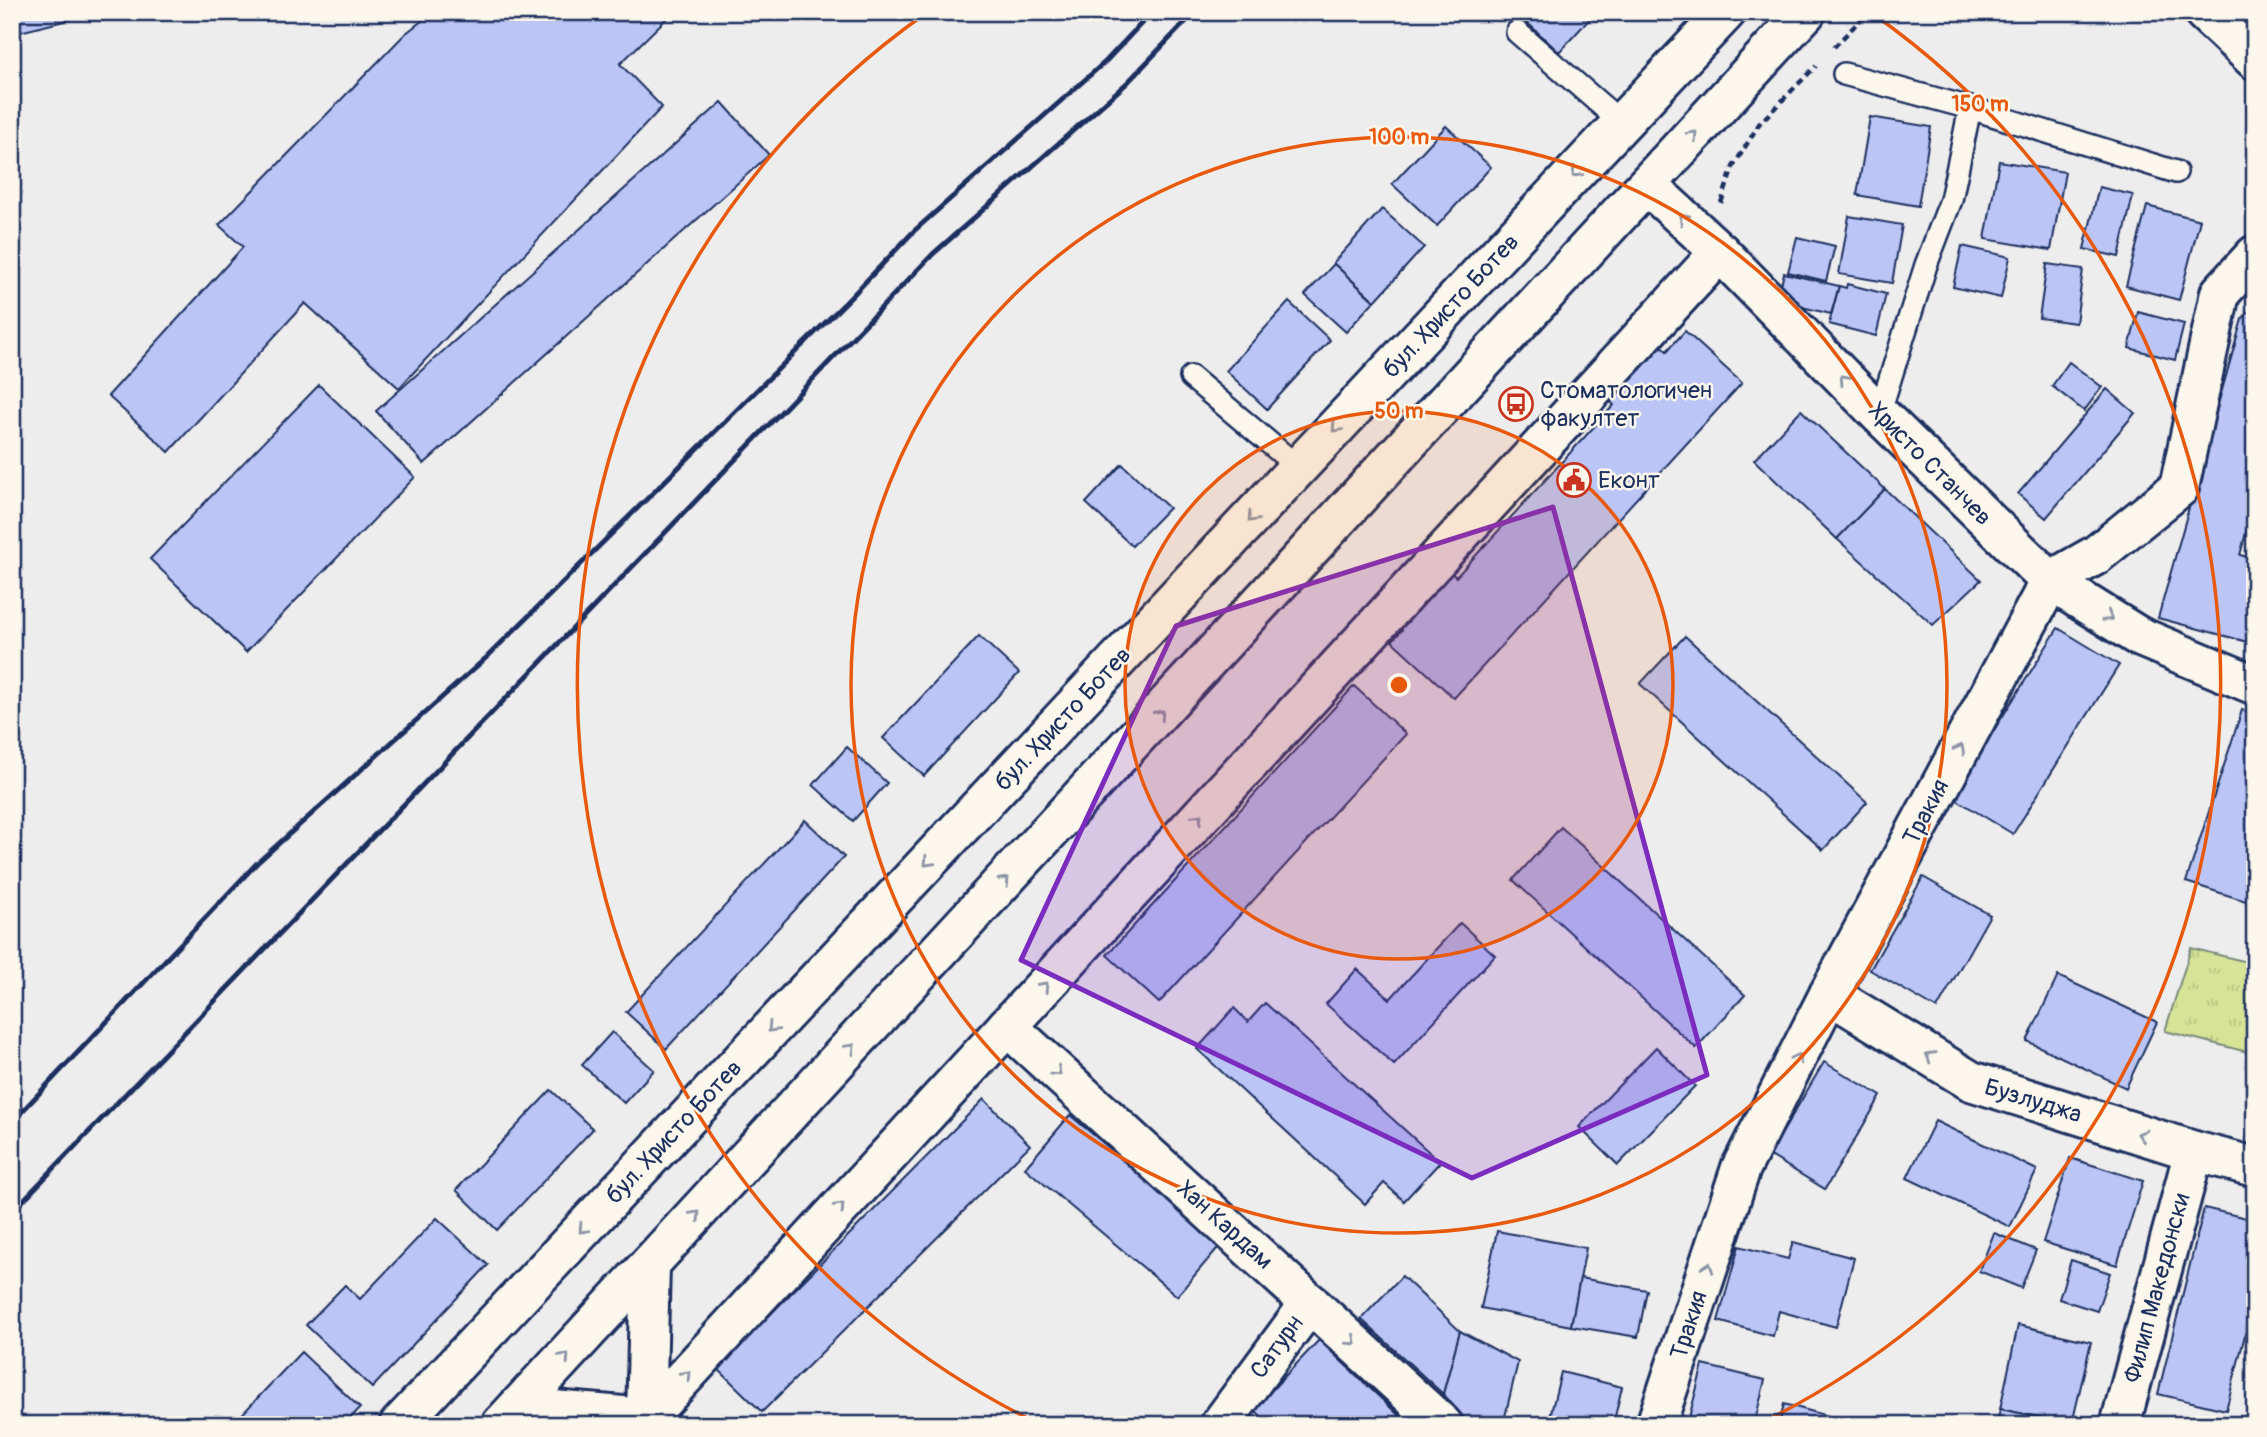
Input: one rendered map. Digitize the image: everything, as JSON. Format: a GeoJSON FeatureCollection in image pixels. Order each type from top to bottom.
{"type":"FeatureCollection","features":[{"type":"Feature","properties":{"kind":"street","name":"бул. Христо Ботев"},"geometry":{"type":"LineString","coordinates":[[399,1425],[1726,12]]}},
{"type":"Feature","properties":{"kind":"street"},"geometry":{"type":"LineString","coordinates":[[509,1416],[1807,12]]}},
{"type":"Feature","properties":{"kind":"street"},"geometry":{"type":"LineString","coordinates":[[2204,12],[2255,60]]}},
{"type":"Feature","properties":{"kind":"street","name":"Христо Станчев"},"geometry":{"type":"LineString","coordinates":[[1647,185],[1720,252],[1879,414],[2050,581],[2138,636],[2255,685]]}},
{"type":"Feature","properties":{"kind":"street"},"geometry":{"type":"LineString","coordinates":[[647,1422],[1007,1026],[1720,252]]}},
{"type":"Feature","properties":{"kind":"street"},"geometry":{"type":"LineString","coordinates":[[2050,581],[2096,555],[2179,488],[2220,293],[2255,255]]}},
{"type":"Feature","properties":{"kind":"street","name":"Тракия"},"geometry":{"type":"LineString","coordinates":[[1656,1425],[1741,1168],[1829,995],[2050,581]]}},
{"type":"Feature","properties":{"kind":"street","name":"Бузлуджа"},"geometry":{"type":"LineString","coordinates":[[1829,995],[1971,1081],[2194,1151],[2255,1167]]}},
{"type":"Feature","properties":{"kind":"street","name":"Хан Кардам"},"geometry":{"type":"LineString","coordinates":[[1007,1026],[1443,1425]]}},
{"type":"Feature","properties":{"kind":"street","name":"Филип Македонски"},"geometry":{"type":"LineString","coordinates":[[2120,1425],[2194,1151]]}},
{"type":"Feature","properties":{"kind":"street"},"geometry":{"type":"LineString","coordinates":[[647,1422],[650,1265]]}},
{"type":"Feature","properties":{"kind":"street","name":"Сатурн"},"geometry":{"type":"LineString","coordinates":[[1220,1425],[1310,1303]]}},
{"type":"Feature","properties":{"kind":"street"},"geometry":{"type":"LineString","coordinates":[[509,1416],[647,1422]]}},
{"type":"Feature","properties":{"kind":"lane"},"geometry":{"type":"LineString","coordinates":[[1517,32],[1623,124]]}},
{"type":"Feature","properties":{"kind":"lane"},"geometry":{"type":"LineString","coordinates":[[1844,74],[1969,108],[2176,172]]}},
{"type":"Feature","properties":{"kind":"lane"},"geometry":{"type":"LineString","coordinates":[[1879,414],[1926,265],[1951,200],[1969,108]]}},
{"type":"Feature","properties":{"kind":"lane"},"geometry":{"type":"LineString","coordinates":[[1191,377],[1299,468]]}},
{"type":"Feature","properties":{"kind":"highlighted area"},"geometry":{"type":"Polygon","coordinates":[[[1553,507],[1707,1075],[1472,1178],[1021,960],[1176,626],[1553,507]]]}},
{"type":"Feature","properties":{"kind":"green space"},"geometry":{"type":"Polygon","coordinates":[[[2191,948],[2255,964],[2255,1054],[2165,1031],[2191,948]]]}},
{"type":"Feature","properties":{"kind":"building"},"geometry":{"type":"Polygon","coordinates":[[[12,12],[74,12],[76,18],[12,34],[12,12]]]}},
{"type":"Feature","properties":{"kind":"building"},"geometry":{"type":"Polygon","coordinates":[[[433,12],[673,12],[620,64],[662,107],[399,388],[305,303],[169,452],[108,396],[243,247],[219,225],[405,34],[433,12]]]}},
{"type":"Feature","properties":{"kind":"building"},"geometry":{"type":"Polygon","coordinates":[[[1521,12],[1596,12],[1559,52],[1519,15],[1521,12]]]}},
{"type":"Feature","properties":{"kind":"building"},"geometry":{"type":"Polygon","coordinates":[[[722,102],[769,155],[424,464],[376,411],[722,102]]]}},
{"type":"Feature","properties":{"kind":"building"},"geometry":{"type":"Polygon","coordinates":[[[1870,117],[1931,127],[1918,206],[1857,195],[1870,117]]]}},
{"type":"Feature","properties":{"kind":"building"},"geometry":{"type":"Polygon","coordinates":[[[1446,126],[1491,167],[1437,226],[1392,184],[1446,126]]]}},
{"type":"Feature","properties":{"kind":"building"},"geometry":{"type":"Polygon","coordinates":[[[1999,161],[2065,172],[2051,250],[1985,239],[1999,161]]]}},
{"type":"Feature","properties":{"kind":"building"},"geometry":{"type":"Polygon","coordinates":[[[2099,187],[2133,195],[2119,257],[2084,249],[2099,187]]]}},
{"type":"Feature","properties":{"kind":"building"},"geometry":{"type":"Polygon","coordinates":[[[2147,206],[2200,220],[2179,300],[2126,286],[2147,206]]]}},
{"type":"Feature","properties":{"kind":"building"},"geometry":{"type":"Polygon","coordinates":[[[1382,209],[1424,247],[1375,301],[1333,263],[1382,209]]]}},
{"type":"Feature","properties":{"kind":"building"},"geometry":{"type":"Polygon","coordinates":[[[1849,216],[1902,225],[1892,283],[1839,274],[1849,216]]]}},
{"type":"Feature","properties":{"kind":"building"},"geometry":{"type":"Polygon","coordinates":[[[1797,237],[1835,246],[1826,281],[1788,272],[1797,237]]]}},
{"type":"Feature","properties":{"kind":"building"},"geometry":{"type":"Polygon","coordinates":[[[1962,246],[2010,257],[2001,298],[1953,287],[1962,246]]]}},
{"type":"Feature","properties":{"kind":"building"},"geometry":{"type":"Polygon","coordinates":[[[1334,264],[1374,301],[1346,332],[1305,295],[1334,264]]]}},
{"type":"Feature","properties":{"kind":"building"},"geometry":{"type":"Polygon","coordinates":[[[2047,264],[2083,269],[2076,323],[2039,318],[2047,264]]]}},
{"type":"Feature","properties":{"kind":"building"},"geometry":{"type":"Polygon","coordinates":[[[1784,273],[1839,286],[1831,314],[1777,301],[1784,273]]]}},
{"type":"Feature","properties":{"kind":"building"},"geometry":{"type":"Polygon","coordinates":[[[1847,284],[1886,294],[1876,336],[1829,324],[1839,286],[1846,288],[1847,284]]]}},
{"type":"Feature","properties":{"kind":"building"},"geometry":{"type":"Polygon","coordinates":[[[1289,302],[1330,340],[1267,409],[1226,371],[1289,302]]]}},
{"type":"Feature","properties":{"kind":"building"},"geometry":{"type":"Polygon","coordinates":[[[2255,305],[2255,500],[2240,555],[2255,559],[2255,644],[2158,618],[2242,319],[2255,305]]]}},
{"type":"Feature","properties":{"kind":"building"},"geometry":{"type":"Polygon","coordinates":[[[2138,312],[2184,324],[2175,360],[2129,348],[2138,312]]]}},
{"type":"Feature","properties":{"kind":"building"},"geometry":{"type":"Polygon","coordinates":[[[1685,331],[1742,383],[1454,698],[1392,641],[1402,630],[1394,622],[1445,567],[1456,577],[1614,405],[1606,398],[1657,342],[1667,351],[1685,331]]]}},
{"type":"Feature","properties":{"kind":"building"},"geometry":{"type":"Polygon","coordinates":[[[2069,362],[2102,387],[2084,411],[2052,386],[2069,362]]]}},
{"type":"Feature","properties":{"kind":"building"},"geometry":{"type":"Polygon","coordinates":[[[319,385],[415,477],[246,652],[150,559],[319,385]]]}},
{"type":"Feature","properties":{"kind":"building"},"geometry":{"type":"Polygon","coordinates":[[[2107,389],[2135,413],[2046,518],[2018,494],[2107,389]]]}},
{"type":"Feature","properties":{"kind":"building"},"geometry":{"type":"Polygon","coordinates":[[[1801,410],[1885,489],[1837,539],[1754,460],[1801,410]]]}},
{"type":"Feature","properties":{"kind":"building"},"geometry":{"type":"Polygon","coordinates":[[[1122,464],[1169,508],[1132,546],[1086,503],[1122,464]]]}},
{"type":"Feature","properties":{"kind":"building"},"geometry":{"type":"Polygon","coordinates":[[[1885,489],[1981,580],[1933,625],[1837,539],[1885,489]]]}},
{"type":"Feature","properties":{"kind":"building"},"geometry":{"type":"Polygon","coordinates":[[[2058,628],[2119,665],[2013,834],[1952,797],[2058,628]]]}},
{"type":"Feature","properties":{"kind":"building"},"geometry":{"type":"Polygon","coordinates":[[[979,636],[1019,673],[924,776],[883,738],[979,636]]]}},
{"type":"Feature","properties":{"kind":"building"},"geometry":{"type":"Polygon","coordinates":[[[1685,636],[1867,802],[1823,850],[1640,684],[1685,636]]]}},
{"type":"Feature","properties":{"kind":"building"},"geometry":{"type":"Polygon","coordinates":[[[1354,686],[1406,734],[1159,1003],[1107,955],[1354,686]]]}},
{"type":"Feature","properties":{"kind":"building"},"geometry":{"type":"Polygon","coordinates":[[[2242,710],[2255,714],[2255,904],[2186,882],[2242,710]]]}},
{"type":"Feature","properties":{"kind":"building"},"geometry":{"type":"Polygon","coordinates":[[[847,747],[887,783],[853,821],[813,785],[847,747]]]}},
{"type":"Feature","properties":{"kind":"building"},"geometry":{"type":"Polygon","coordinates":[[[805,820],[844,857],[666,1049],[626,1012],[805,820]]]}},
{"type":"Feature","properties":{"kind":"building"},"geometry":{"type":"Polygon","coordinates":[[[1561,827],[1745,995],[1696,1048],[1513,880],[1561,827]]]}},
{"type":"Feature","properties":{"kind":"building"},"geometry":{"type":"Polygon","coordinates":[[[1923,877],[1990,915],[1937,1009],[1870,970],[1923,877]]]}},
{"type":"Feature","properties":{"kind":"building"},"geometry":{"type":"Polygon","coordinates":[[[1460,923],[1495,955],[1394,1065],[1326,1004],[1357,969],[1390,999],[1460,923]]]}},
{"type":"Feature","properties":{"kind":"building"},"geometry":{"type":"Polygon","coordinates":[[[2058,976],[2157,1022],[2126,1088],[2027,1041],[2058,976]]]}},
{"type":"Feature","properties":{"kind":"building"},"geometry":{"type":"Polygon","coordinates":[[[1265,1003],[1440,1162],[1404,1201],[1384,1183],[1365,1204],[1197,1049],[1234,1008],[1248,1022],[1265,1003]]]}},
{"type":"Feature","properties":{"kind":"building"},"geometry":{"type":"Polygon","coordinates":[[[612,1032],[654,1070],[624,1103],[582,1065],[612,1032]]]}},
{"type":"Feature","properties":{"kind":"building"},"geometry":{"type":"Polygon","coordinates":[[[1656,1047],[1695,1086],[1618,1165],[1579,1127],[1656,1047]]]}},
{"type":"Feature","properties":{"kind":"building"},"geometry":{"type":"Polygon","coordinates":[[[1824,1062],[1881,1096],[1825,1189],[1769,1155],[1824,1062]]]}},
{"type":"Feature","properties":{"kind":"building"},"geometry":{"type":"Polygon","coordinates":[[[551,1090],[593,1129],[497,1230],[456,1190],[551,1090]]]}},
{"type":"Feature","properties":{"kind":"building"},"geometry":{"type":"Polygon","coordinates":[[[984,1099],[1030,1145],[762,1412],[717,1368],[984,1099]]]}},
{"type":"Feature","properties":{"kind":"building"},"geometry":{"type":"Polygon","coordinates":[[[1070,1115],[1222,1243],[1177,1296],[1025,1168],[1070,1115]]]}},
{"type":"Feature","properties":{"kind":"building"},"geometry":{"type":"Polygon","coordinates":[[[1935,1121],[2037,1170],[2010,1227],[1907,1178],[1935,1121]]]}},
{"type":"Feature","properties":{"kind":"building"},"geometry":{"type":"Polygon","coordinates":[[[2070,1158],[2143,1181],[2117,1265],[2043,1242],[2070,1158]]]}},
{"type":"Feature","properties":{"kind":"building"},"geometry":{"type":"Polygon","coordinates":[[[2204,1208],[2255,1220],[2255,1295],[2226,1410],[2158,1394],[2204,1208]]]}},
{"type":"Feature","properties":{"kind":"building"},"geometry":{"type":"Polygon","coordinates":[[[437,1218],[488,1265],[372,1388],[306,1325],[345,1285],[360,1299],[437,1218]]]}},
{"type":"Feature","properties":{"kind":"building"},"geometry":{"type":"Polygon","coordinates":[[[1497,1231],[1586,1248],[1571,1326],[1481,1308],[1497,1231]]]}},
{"type":"Feature","properties":{"kind":"building"},"geometry":{"type":"Polygon","coordinates":[[[1994,1233],[2036,1250],[2021,1288],[1979,1271],[1994,1233]]]}},
{"type":"Feature","properties":{"kind":"building"},"geometry":{"type":"Polygon","coordinates":[[[1793,1242],[1854,1258],[1836,1327],[1779,1311],[1773,1336],[1718,1321],[1739,1246],[1788,1259],[1793,1242]]]}},
{"type":"Feature","properties":{"kind":"building"},"geometry":{"type":"Polygon","coordinates":[[[2071,1260],[2110,1273],[2097,1311],[2059,1299],[2071,1260]]]}},
{"type":"Feature","properties":{"kind":"building"},"geometry":{"type":"Polygon","coordinates":[[[1402,1276],[1460,1331],[1443,1394],[1361,1319],[1402,1276]]]}},
{"type":"Feature","properties":{"kind":"building"},"geometry":{"type":"Polygon","coordinates":[[[1580,1278],[1647,1290],[1638,1337],[1571,1326],[1580,1278]]]}},
{"type":"Feature","properties":{"kind":"building"},"geometry":{"type":"Polygon","coordinates":[[[2018,1325],[2091,1342],[2072,1424],[2000,1409],[2018,1325]]]}},
{"type":"Feature","properties":{"kind":"building"},"geometry":{"type":"Polygon","coordinates":[[[1460,1331],[1518,1362],[1503,1425],[1480,1425],[1466,1420],[1443,1394],[1460,1331]]]}},
{"type":"Feature","properties":{"kind":"building"},"geometry":{"type":"Polygon","coordinates":[[[1319,1340],[1409,1425],[1270,1425],[1254,1409],[1319,1340]]]}},
{"type":"Feature","properties":{"kind":"building"},"geometry":{"type":"Polygon","coordinates":[[[301,1352],[360,1408],[344,1425],[232,1425],[301,1352]]]}},
{"type":"Feature","properties":{"kind":"building"},"geometry":{"type":"Polygon","coordinates":[[[1703,1365],[1765,1380],[1754,1425],[1687,1425],[1703,1365]]]}},
{"type":"Feature","properties":{"kind":"building"},"geometry":{"type":"Polygon","coordinates":[[[1561,1372],[1622,1387],[1613,1425],[1548,1425],[1561,1372]]]}},
{"type":"Feature","properties":{"kind":"building"},"geometry":{"type":"Polygon","coordinates":[[[1784,1404],[1858,1424],[1779,1425],[1784,1404]]]}},
{"type":"Feature","properties":{"kind":"building"},"geometry":{"type":"Polygon","coordinates":[[[2000,1409],[2072,1424],[2072,1425],[1997,1425],[2000,1409]]]}},
{"type":"Feature","properties":{"kind":"railway"},"geometry":{"type":"LineString","coordinates":[[12,1122],[257,863],[487,657],[850,298],[914,231],[1106,61],[1152,12]]}},
{"type":"Feature","properties":{"kind":"railway"},"geometry":{"type":"LineString","coordinates":[[12,1212],[933,254],[1127,83],[1195,12]]}},
{"type":"Feature","properties":{"kind":"place","name":"Стоматологичен факултет"},"geometry":{"type":"Point","coordinates":[1516,404]}},
{"type":"Feature","properties":{"kind":"place","name":"Еконт"},"geometry":{"type":"Point","coordinates":[1574,480]}}]}
